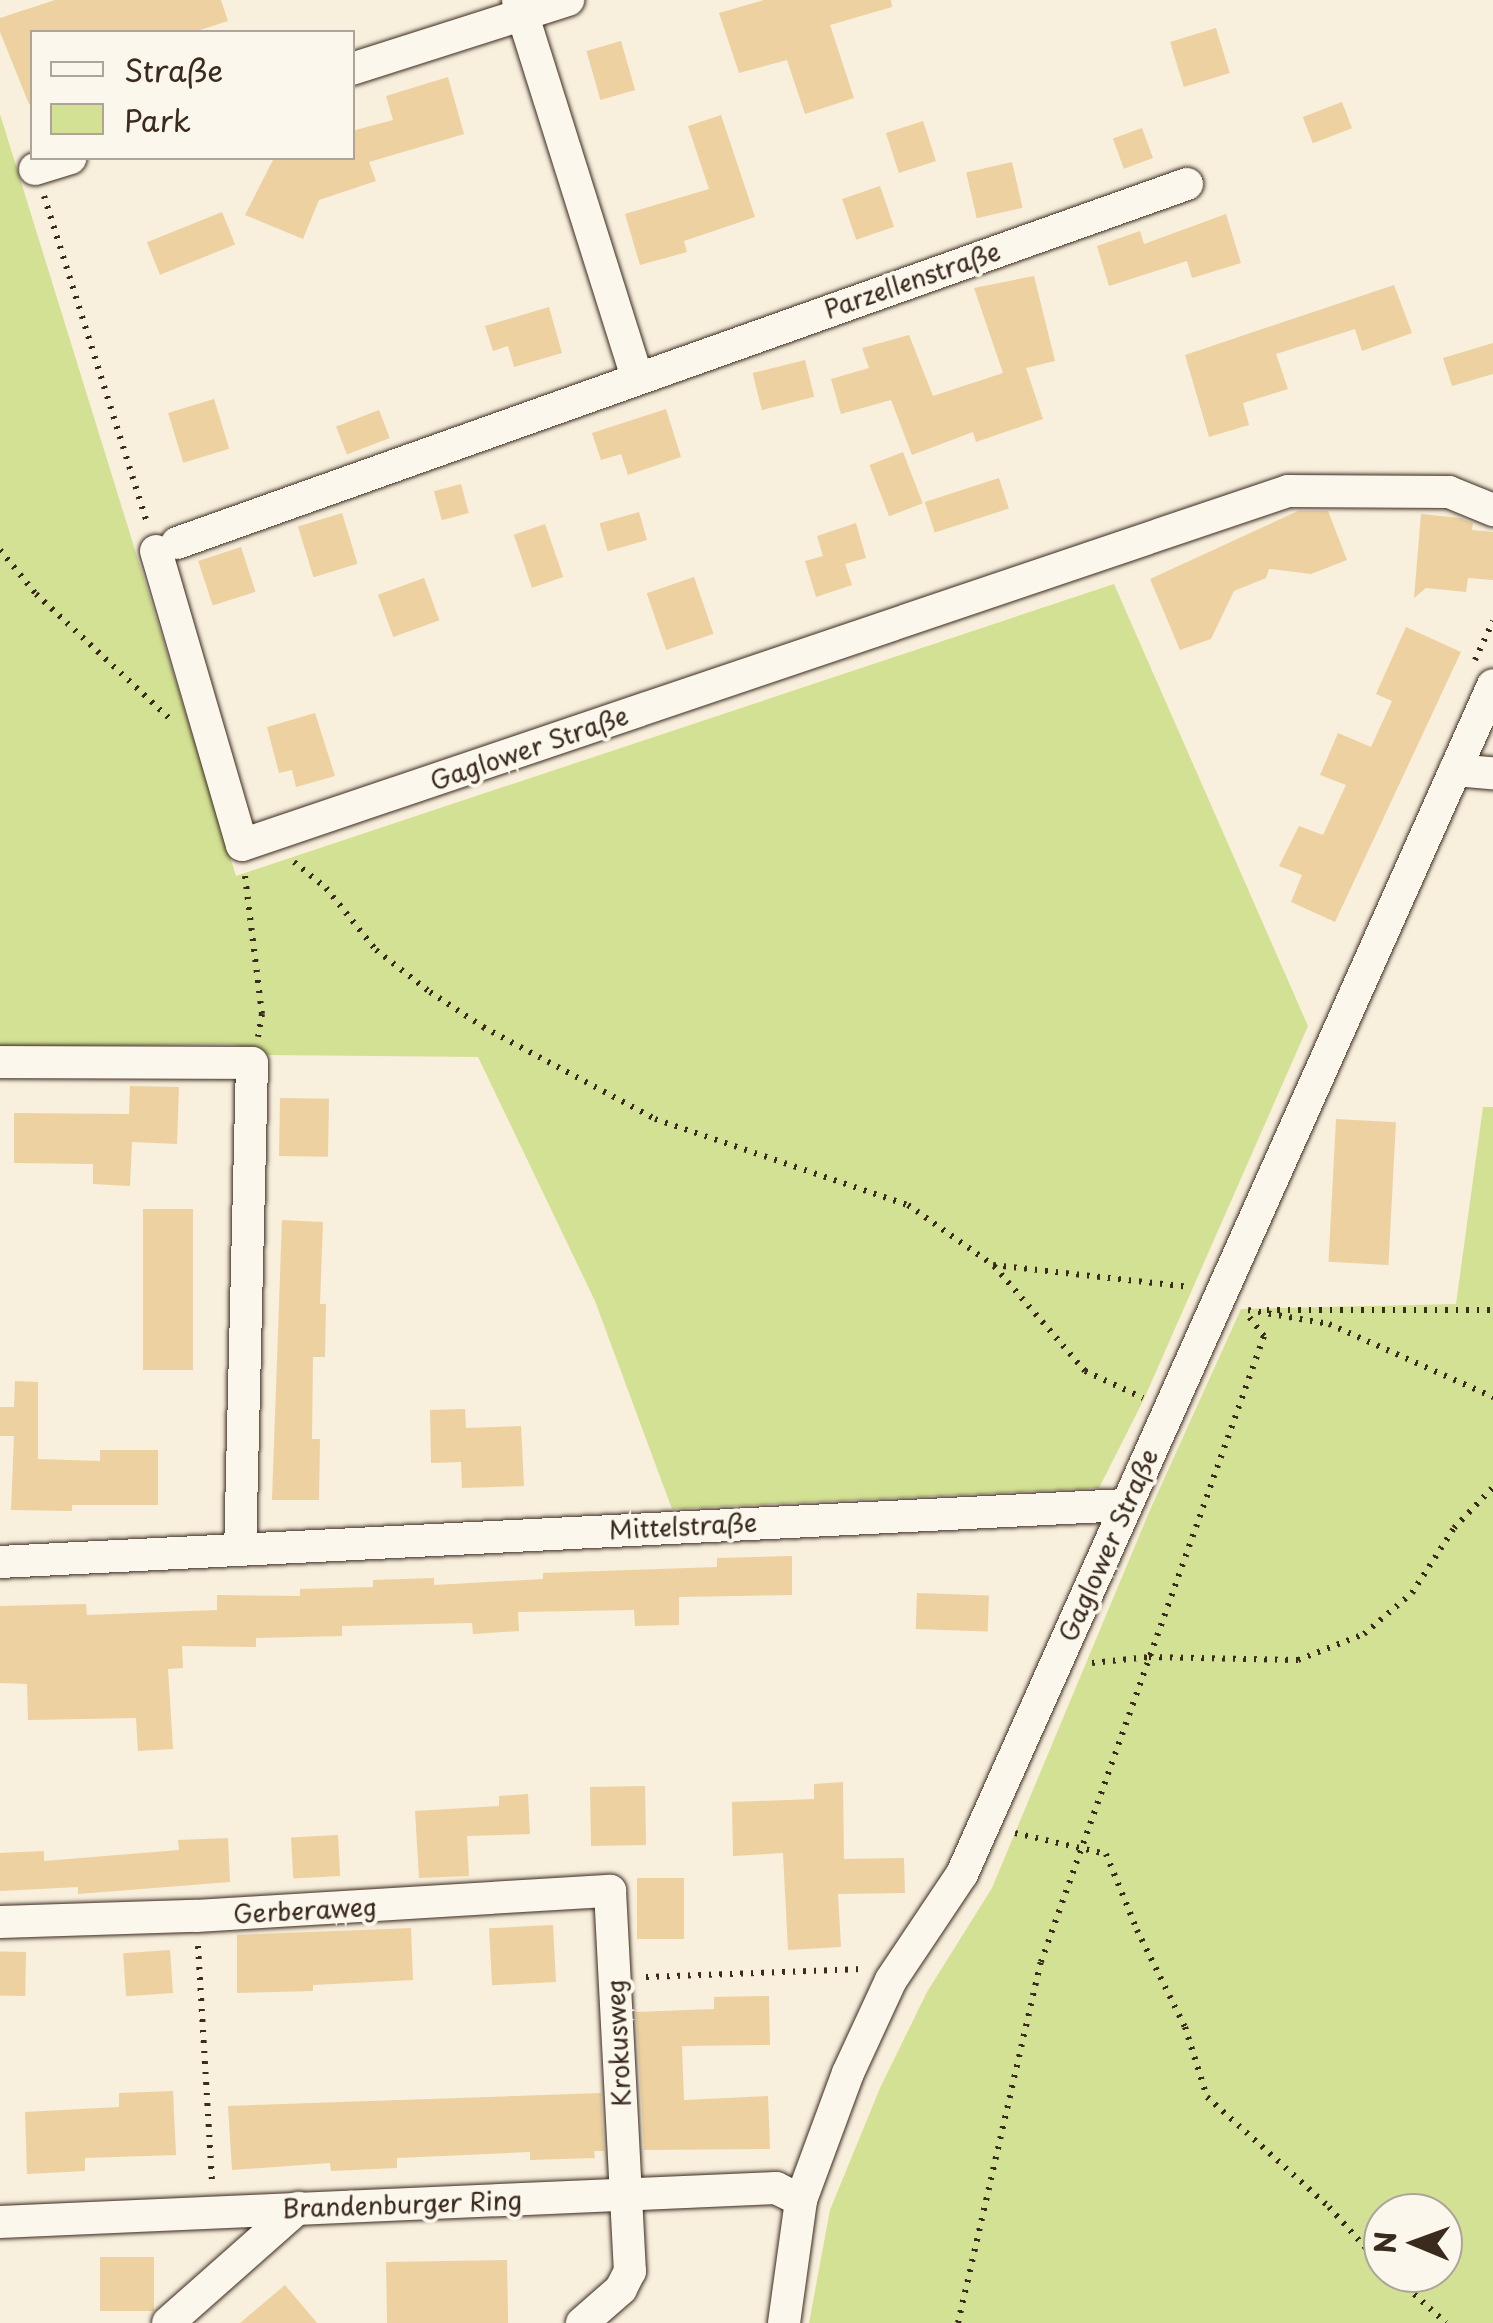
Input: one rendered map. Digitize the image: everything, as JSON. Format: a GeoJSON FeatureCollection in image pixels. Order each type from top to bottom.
{"type":"FeatureCollection","features":[{"type":"Feature","properties":{"kind":"street"},"geometry":{"type":"LineString","coordinates":[[355,68],[520,8],[568,0]]}},
{"type":"Feature","properties":{"kind":"street"},"geometry":{"type":"LineString","coordinates":[[520,8],[637,377]]}},
{"type":"Feature","properties":{"kind":"street"},"geometry":{"type":"LineString","coordinates":[[35,168],[63,160]]}},
{"type":"Feature","properties":{"kind":"street","name":"Parzellenstraße"},"geometry":{"type":"LineString","coordinates":[[166,547],[1187,184]]}},
{"type":"Feature","properties":{"kind":"street","name":"Gaglower Straße"},"geometry":{"type":"LineString","coordinates":[[252,841],[1288,491],[1449,492],[1493,510]]}},
{"type":"Feature","properties":{"kind":"street"},"geometry":{"type":"LineString","coordinates":[[166,547],[252,841]]}},
{"type":"Feature","properties":{"kind":"street","name":"Gaglower Straße"},"geometry":{"type":"LineString","coordinates":[[784,2323],[801,2200],[848,2073],[891,1980],[962,1874],[1493,685]]}},
{"type":"Feature","properties":{"kind":"street"},"geometry":{"type":"LineString","coordinates":[[1456,770],[1493,773]]}},
{"type":"Feature","properties":{"kind":"street"},"geometry":{"type":"LineString","coordinates":[[0,1062],[252,1064],[240,1548]]}},
{"type":"Feature","properties":{"kind":"street","name":"Mittelstraße"},"geometry":{"type":"LineString","coordinates":[[0,1562],[1125,1505]]}},
{"type":"Feature","properties":{"kind":"street","name":"Gerberaweg"},"geometry":{"type":"LineString","coordinates":[[0,1922],[196,1916],[610,1892]]}},
{"type":"Feature","properties":{"kind":"street","name":"Krokusweg"},"geometry":{"type":"LineString","coordinates":[[582,2323],[621,2290],[630,2272],[610,1892]]}},
{"type":"Feature","properties":{"kind":"street","name":"Brandenburger Ring"},"geometry":{"type":"LineString","coordinates":[[0,2222],[776,2188],[801,2200]]}},
{"type":"Feature","properties":{"kind":"street"},"geometry":{"type":"LineString","coordinates":[[168,2323],[298,2208]]}},
{"type":"Feature","properties":{"kind":"path"},"geometry":{"type":"LineString","coordinates":[[35,168],[166,547]]}},
{"type":"Feature","properties":{"kind":"path"},"geometry":{"type":"LineString","coordinates":[[0,550],[36,594],[179,731]]}},
{"type":"Feature","properties":{"kind":"path"},"geometry":{"type":"LineString","coordinates":[[252,841],[262,1014],[252,1064]]}},
{"type":"Feature","properties":{"kind":"path"},"geometry":{"type":"LineString","coordinates":[[252,841],[326,888],[376,950],[482,1027],[655,1119],[908,1205],[994,1265],[1085,1371],[1144,1398]]}},
{"type":"Feature","properties":{"kind":"path"},"geometry":{"type":"LineString","coordinates":[[994,1265],[1191,1288]]}},
{"type":"Feature","properties":{"kind":"path"},"geometry":{"type":"LineString","coordinates":[[1242,1309],[1332,1313],[1493,1310]]}},
{"type":"Feature","properties":{"kind":"path"},"geometry":{"type":"LineString","coordinates":[[1242,1309],[1329,1324],[1493,1396]]}},
{"type":"Feature","properties":{"kind":"path"},"geometry":{"type":"LineString","coordinates":[[958,2323],[1042,1962],[1264,1336],[1242,1309]]}},
{"type":"Feature","properties":{"kind":"path"},"geometry":{"type":"LineString","coordinates":[[1072,1665],[1149,1657],[1298,1660],[1364,1634],[1412,1593],[1454,1528],[1493,1488]]}},
{"type":"Feature","properties":{"kind":"path"},"geometry":{"type":"LineString","coordinates":[[1000,1827],[1031,1839],[1082,1846],[1106,1854],[1137,1930],[1185,2027],[1207,2098],[1329,2206],[1363,2244]]}},
{"type":"Feature","properties":{"kind":"path"},"geometry":{"type":"LineString","coordinates":[[196,1916],[212,2189]]}},
{"type":"Feature","properties":{"kind":"path"},"geometry":{"type":"LineString","coordinates":[[615,1978],[865,1968]]}},
{"type":"Feature","properties":{"kind":"path"},"geometry":{"type":"LineString","coordinates":[[1412,2293],[1446,2323]]}},
{"type":"Feature","properties":{"kind":"green space"},"geometry":{"type":"Polygon","coordinates":[[[0,114],[236,876],[1114,584],[1308,1026],[1144,1399],[1099,1488],[672,1509],[595,1301],[478,1057],[269,1055],[233,1044],[0,1047],[0,114]]]}},
{"type":"Feature","properties":{"kind":"green space"},"geometry":{"type":"Polygon","coordinates":[[[1483,1107],[1493,1107],[1493,2323],[809,2323],[830,2210],[880,2088],[927,1992],[992,1888],[1150,1510],[1241,1309],[1456,1304],[1483,1107]]]}},
{"type":"Feature","properties":{"kind":"building"},"geometry":{"type":"Polygon","coordinates":[[[55,0],[221,0],[228,21],[200,30],[30,30],[29,104],[0,32],[0,18],[55,0]]]}},
{"type":"Feature","properties":{"kind":"building"},"geometry":{"type":"Polygon","coordinates":[[[764,0],[891,0],[892,7],[830,25],[854,98],[805,114],[787,60],[739,73],[719,13],[764,0]]]}},
{"type":"Feature","properties":{"kind":"building"},"geometry":{"type":"Polygon","coordinates":[[[1216,28],[1230,73],[1184,87],[1170,42],[1216,28]]]}},
{"type":"Feature","properties":{"kind":"building"},"geometry":{"type":"Polygon","coordinates":[[[621,41],[635,90],[600,100],[586,51],[621,41]]]}},
{"type":"Feature","properties":{"kind":"building"},"geometry":{"type":"Polygon","coordinates":[[[448,77],[464,134],[369,162],[376,181],[319,200],[303,239],[245,215],[273,160],[355,160],[355,130],[393,120],[386,96],[448,77]]]}},
{"type":"Feature","properties":{"kind":"building"},"geometry":{"type":"Polygon","coordinates":[[[1342,102],[1352,128],[1313,143],[1303,117],[1342,102]]]}},
{"type":"Feature","properties":{"kind":"building"},"geometry":{"type":"Polygon","coordinates":[[[721,115],[755,217],[684,241],[687,252],[640,265],[625,214],[709,189],[688,126],[721,115]]]}},
{"type":"Feature","properties":{"kind":"building"},"geometry":{"type":"Polygon","coordinates":[[[923,121],[936,161],[899,173],[886,133],[923,121]]]}},
{"type":"Feature","properties":{"kind":"building"},"geometry":{"type":"Polygon","coordinates":[[[1142,128],[1153,158],[1124,169],[1113,139],[1142,128]]]}},
{"type":"Feature","properties":{"kind":"building"},"geometry":{"type":"Polygon","coordinates":[[[1012,162],[1023,208],[977,218],[966,173],[1012,162]]]}},
{"type":"Feature","properties":{"kind":"building"},"geometry":{"type":"Polygon","coordinates":[[[880,186],[894,227],[856,240],[842,199],[880,186]]]}},
{"type":"Feature","properties":{"kind":"building"},"geometry":{"type":"Polygon","coordinates":[[[222,212],[235,244],[160,275],[147,242],[222,212]]]}},
{"type":"Feature","properties":{"kind":"building"},"geometry":{"type":"Polygon","coordinates":[[[1226,214],[1241,263],[1192,278],[1187,261],[1109,286],[1097,246],[1140,231],[1144,244],[1226,214]]]}},
{"type":"Feature","properties":{"kind":"building"},"geometry":{"type":"Polygon","coordinates":[[[1034,276],[1055,361],[1026,368],[1043,419],[976,442],[973,432],[912,455],[891,400],[841,414],[831,379],[869,368],[862,348],[909,335],[933,396],[1003,373],[974,288],[1034,276]]]}},
{"type":"Feature","properties":{"kind":"building"},"geometry":{"type":"Polygon","coordinates":[[[1394,285],[1412,333],[1362,351],[1355,329],[1276,354],[1288,389],[1243,403],[1249,425],[1209,437],[1185,355],[1394,285]]]}},
{"type":"Feature","properties":{"kind":"building"},"geometry":{"type":"Polygon","coordinates":[[[549,307],[562,353],[514,367],[508,346],[493,351],[485,326],[549,307]]]}},
{"type":"Feature","properties":{"kind":"building"},"geometry":{"type":"Polygon","coordinates":[[[1493,343],[1493,374],[1452,386],[1443,358],[1493,343]]]}},
{"type":"Feature","properties":{"kind":"building"},"geometry":{"type":"Polygon","coordinates":[[[805,360],[814,397],[762,410],[753,373],[805,360]]]}},
{"type":"Feature","properties":{"kind":"building"},"geometry":{"type":"Polygon","coordinates":[[[214,399],[229,449],[183,463],[168,413],[214,399]]]}},
{"type":"Feature","properties":{"kind":"building"},"geometry":{"type":"Polygon","coordinates":[[[666,409],[681,457],[628,475],[621,454],[601,460],[592,433],[666,409]]]}},
{"type":"Feature","properties":{"kind":"building"},"geometry":{"type":"Polygon","coordinates":[[[379,410],[390,438],[347,454],[336,426],[379,410]]]}},
{"type":"Feature","properties":{"kind":"building"},"geometry":{"type":"Polygon","coordinates":[[[903,452],[923,503],[889,516],[869,465],[903,452]]]}},
{"type":"Feature","properties":{"kind":"building"},"geometry":{"type":"Polygon","coordinates":[[[999,478],[1009,508],[935,533],[925,502],[999,478]]]}},
{"type":"Feature","properties":{"kind":"building"},"geometry":{"type":"Polygon","coordinates":[[[461,484],[469,513],[442,520],[434,491],[461,484]]]}},
{"type":"Feature","properties":{"kind":"building"},"geometry":{"type":"Polygon","coordinates":[[[1298,511],[1328,511],[1347,560],[1311,574],[1269,569],[1266,578],[1234,591],[1211,639],[1180,650],[1150,579],[1298,511]]]}},
{"type":"Feature","properties":{"kind":"building"},"geometry":{"type":"Polygon","coordinates":[[[639,512],[647,540],[608,551],[600,523],[639,512]]]}},
{"type":"Feature","properties":{"kind":"building"},"geometry":{"type":"Polygon","coordinates":[[[342,513],[357,564],[314,577],[298,526],[342,513]]]}},
{"type":"Feature","properties":{"kind":"building"},"geometry":{"type":"Polygon","coordinates":[[[1421,514],[1460,518],[1473,523],[1472,530],[1493,532],[1493,580],[1468,578],[1466,592],[1426,588],[1414,598],[1421,514]]]}},
{"type":"Feature","properties":{"kind":"building"},"geometry":{"type":"Polygon","coordinates":[[[856,523],[866,558],[845,564],[852,585],[816,597],[805,561],[823,556],[817,536],[856,523]]]}},
{"type":"Feature","properties":{"kind":"building"},"geometry":{"type":"Polygon","coordinates":[[[545,524],[563,577],[532,588],[514,535],[545,524]]]}},
{"type":"Feature","properties":{"kind":"building"},"geometry":{"type":"Polygon","coordinates":[[[241,547],[256,592],[213,606],[198,561],[241,547]]]}},
{"type":"Feature","properties":{"kind":"building"},"geometry":{"type":"Polygon","coordinates":[[[694,577],[714,634],[666,650],[647,593],[694,577]]]}},
{"type":"Feature","properties":{"kind":"building"},"geometry":{"type":"Polygon","coordinates":[[[424,578],[439,620],[393,637],[378,595],[424,578]]]}},
{"type":"Feature","properties":{"kind":"building"},"geometry":{"type":"Polygon","coordinates":[[[1406,627],[1461,652],[1335,922],[1291,902],[1302,875],[1279,866],[1299,826],[1323,835],[1346,785],[1320,775],[1338,733],[1371,747],[1392,701],[1376,694],[1406,627]]]}},
{"type":"Feature","properties":{"kind":"building"},"geometry":{"type":"Polygon","coordinates":[[[315,713],[335,776],[296,787],[292,770],[279,773],[267,727],[315,713]]]}},
{"type":"Feature","properties":{"kind":"building"},"geometry":{"type":"Polygon","coordinates":[[[130,1086],[179,1087],[177,1144],[132,1142],[130,1186],[93,1184],[93,1164],[14,1163],[14,1113],[129,1114],[130,1086]]]}},
{"type":"Feature","properties":{"kind":"building"},"geometry":{"type":"Polygon","coordinates":[[[280,1098],[329,1099],[328,1157],[279,1156],[280,1098]]]}},
{"type":"Feature","properties":{"kind":"building"},"geometry":{"type":"Polygon","coordinates":[[[1336,1119],[1396,1122],[1388,1265],[1329,1262],[1336,1119]]]}},
{"type":"Feature","properties":{"kind":"building"},"geometry":{"type":"Polygon","coordinates":[[[143,1209],[193,1209],[193,1370],[143,1370],[143,1209]]]}},
{"type":"Feature","properties":{"kind":"building"},"geometry":{"type":"Polygon","coordinates":[[[282,1220],[323,1222],[320,1304],[326,1304],[325,1357],[313,1357],[312,1439],[320,1439],[319,1500],[272,1500],[282,1220]]]}},
{"type":"Feature","properties":{"kind":"building"},"geometry":{"type":"Polygon","coordinates":[[[15,1381],[38,1382],[38,1459],[100,1461],[100,1450],[158,1450],[158,1505],[72,1505],[72,1511],[11,1510],[14,1436],[0,1436],[0,1407],[14,1407],[15,1381]]]}},
{"type":"Feature","properties":{"kind":"building"},"geometry":{"type":"Polygon","coordinates":[[[465,1409],[466,1428],[521,1426],[524,1486],[462,1488],[461,1462],[431,1463],[430,1410],[465,1409]]]}},
{"type":"Feature","properties":{"kind":"building"},"geometry":{"type":"Polygon","coordinates":[[[792,1556],[792,1595],[679,1597],[679,1625],[635,1626],[634,1610],[518,1612],[519,1631],[473,1634],[472,1623],[342,1626],[342,1636],[256,1638],[256,1647],[182,1646],[183,1668],[168,1669],[173,1749],[138,1751],[136,1718],[28,1720],[27,1684],[0,1683],[0,1606],[86,1604],[87,1615],[217,1610],[217,1595],[300,1596],[300,1589],[373,1587],[373,1580],[434,1578],[434,1585],[543,1579],[543,1573],[717,1567],[717,1558],[792,1556]]]}},
{"type":"Feature","properties":{"kind":"building"},"geometry":{"type":"Polygon","coordinates":[[[917,1593],[989,1596],[988,1631],[916,1629],[917,1593]]]}},
{"type":"Feature","properties":{"kind":"building"},"geometry":{"type":"Polygon","coordinates":[[[843,1782],[844,1859],[904,1858],[905,1893],[838,1894],[841,1947],[788,1950],[783,1853],[733,1856],[732,1802],[814,1799],[814,1784],[843,1782]]]}},
{"type":"Feature","properties":{"kind":"building"},"geometry":{"type":"Polygon","coordinates":[[[645,1786],[646,1845],[591,1846],[590,1787],[645,1786]]]}},
{"type":"Feature","properties":{"kind":"building"},"geometry":{"type":"Polygon","coordinates":[[[528,1794],[530,1834],[467,1836],[469,1876],[419,1878],[415,1811],[499,1806],[499,1796],[528,1794]]]}},
{"type":"Feature","properties":{"kind":"building"},"geometry":{"type":"Polygon","coordinates":[[[338,1835],[340,1876],[293,1878],[291,1837],[338,1835]]]}},
{"type":"Feature","properties":{"kind":"building"},"geometry":{"type":"Polygon","coordinates":[[[228,1838],[230,1882],[78,1894],[78,1887],[0,1891],[0,1853],[44,1851],[44,1861],[179,1850],[178,1840],[228,1838]]]}},
{"type":"Feature","properties":{"kind":"building"},"geometry":{"type":"Polygon","coordinates":[[[637,1878],[684,1878],[684,1939],[637,1939],[637,1878]]]}},
{"type":"Feature","properties":{"kind":"building"},"geometry":{"type":"Polygon","coordinates":[[[553,1925],[556,1982],[492,1985],[489,1928],[553,1925]]]}},
{"type":"Feature","properties":{"kind":"building"},"geometry":{"type":"Polygon","coordinates":[[[411,1928],[413,1980],[313,1985],[313,1991],[237,1993],[237,1935],[411,1928]]]}},
{"type":"Feature","properties":{"kind":"building"},"geometry":{"type":"Polygon","coordinates":[[[170,1950],[173,1993],[126,1996],[123,1953],[170,1950]]]}},
{"type":"Feature","properties":{"kind":"building"},"geometry":{"type":"Polygon","coordinates":[[[0,1952],[26,1952],[25,1996],[0,1996],[0,1952]]]}},
{"type":"Feature","properties":{"kind":"building"},"geometry":{"type":"Polygon","coordinates":[[[769,1996],[770,2045],[682,2046],[684,2100],[768,2096],[770,2149],[644,2150],[636,2012],[714,2009],[714,1997],[769,1996]]]}},
{"type":"Feature","properties":{"kind":"building"},"geometry":{"type":"Polygon","coordinates":[[[173,2091],[176,2155],[85,2158],[85,2171],[27,2174],[25,2112],[119,2107],[119,2093],[173,2091]]]}},
{"type":"Feature","properties":{"kind":"building"},"geometry":{"type":"Polygon","coordinates":[[[601,2093],[604,2151],[594,2151],[595,2158],[530,2160],[530,2152],[397,2158],[397,2168],[331,2171],[330,2163],[232,2170],[228,2106],[601,2093]]]}},
{"type":"Feature","properties":{"kind":"building"},"geometry":{"type":"Polygon","coordinates":[[[100,2257],[154,2257],[154,2311],[100,2311],[100,2257]]]}},
{"type":"Feature","properties":{"kind":"building"},"geometry":{"type":"Polygon","coordinates":[[[507,2260],[508,2323],[387,2323],[386,2262],[507,2260]]]}},
{"type":"Feature","properties":{"kind":"building"},"geometry":{"type":"Polygon","coordinates":[[[285,2285],[317,2323],[240,2323],[285,2285]]]}}]}
